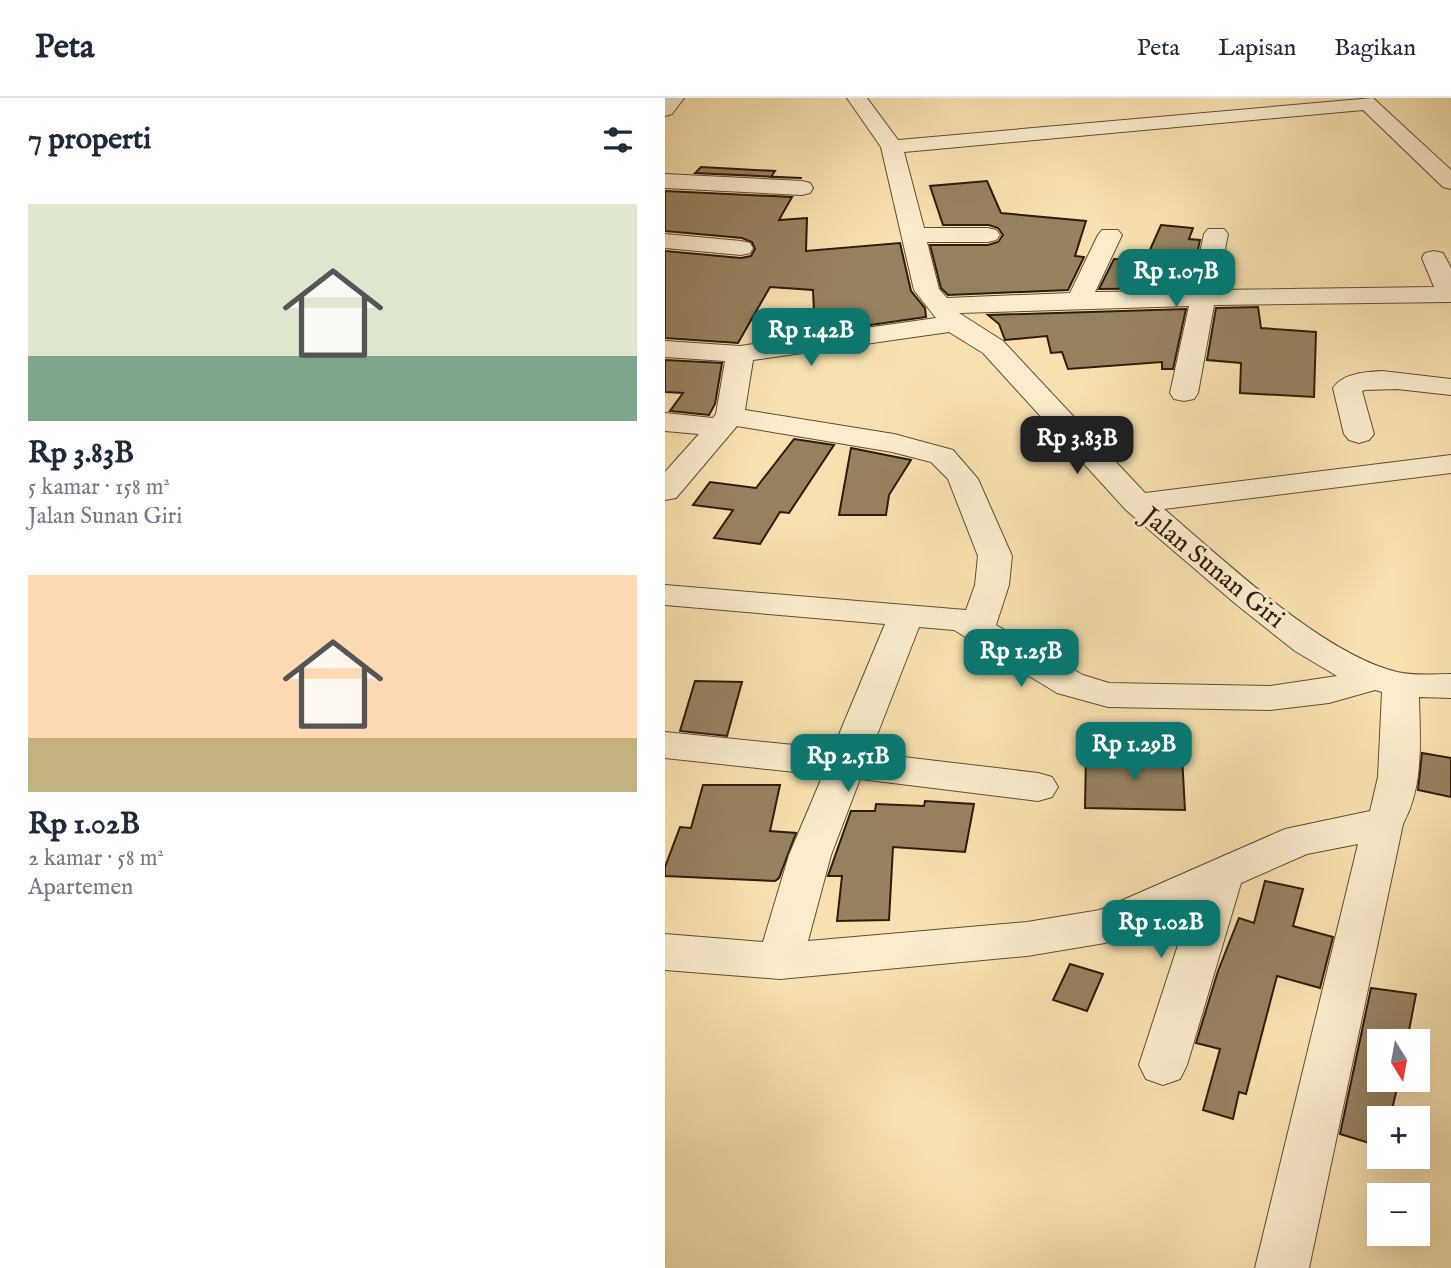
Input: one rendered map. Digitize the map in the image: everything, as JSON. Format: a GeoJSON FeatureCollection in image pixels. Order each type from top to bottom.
{"type":"FeatureCollection","features":[{"type":"Feature","properties":{"kind":"street"},"geometry":{"type":"LineString","coordinates":[[665,100],[676,98]]}},
{"type":"Feature","properties":{"kind":"street"},"geometry":{"type":"LineString","coordinates":[[665,110],[676,98]]}},
{"type":"Feature","properties":{"kind":"street"},"geometry":{"type":"LineString","coordinates":[[857,98],[892,147],[926,290],[946,314]]}},
{"type":"Feature","properties":{"kind":"street"},"geometry":{"type":"LineString","coordinates":[[892,147],[1364,101],[1451,182]]}},
{"type":"Feature","properties":{"kind":"street"},"geometry":{"type":"LineString","coordinates":[[665,181],[802,188]]}},
{"type":"Feature","properties":{"kind":"street"},"geometry":{"type":"LineString","coordinates":[[1184,393],[1216,234]]}},
{"type":"Feature","properties":{"kind":"street"},"geometry":{"type":"LineString","coordinates":[[912,235],[988,235]]}},
{"type":"Feature","properties":{"kind":"street"},"geometry":{"type":"LineString","coordinates":[[1079,300],[1110,235]]}},
{"type":"Feature","properties":{"kind":"street"},"geometry":{"type":"LineString","coordinates":[[665,241],[741,248]]}},
{"type":"Feature","properties":{"kind":"street"},"geometry":{"type":"LineString","coordinates":[[665,349],[740,354],[946,314],[1079,300],[1202,298],[1319,287],[1451,294],[1434,258]]}},
{"type":"Feature","properties":{"kind":"street","name":"Jalan Sunan Giri"},"geometry":{"type":"LineString","coordinates":[[946,314],[993,347],[1137,503],[1238,589],[1308,643],[1350,668],[1388,681],[1451,686]]}},
{"type":"Feature","properties":{"kind":"street"},"geometry":{"type":"LineString","coordinates":[[665,491],[725,422],[740,354]]}},
{"type":"Feature","properties":{"kind":"street"},"geometry":{"type":"LineString","coordinates":[[1359,434],[1347,388],[1352,385],[1378,380],[1451,387]]}},
{"type":"Feature","properties":{"kind":"street"},"geometry":{"type":"LineString","coordinates":[[665,422],[725,422],[894,443],[942,456],[963,479],[995,556],[995,572],[977,628]]}},
{"type":"Feature","properties":{"kind":"street"},"geometry":{"type":"LineString","coordinates":[[1137,503],[1451,464]]}},
{"type":"Feature","properties":{"kind":"street"},"geometry":{"type":"LineString","coordinates":[[665,595],[963,620],[1070,684],[1108,695],[1270,698],[1388,681],[1397,794],[1391,813],[1383,824],[1282,1268]]}},
{"type":"Feature","properties":{"kind":"street"},"geometry":{"type":"LineString","coordinates":[[780,961],[810,855],[907,614]]}},
{"type":"Feature","properties":{"kind":"street"},"geometry":{"type":"LineString","coordinates":[[665,745],[1038,787]]}},
{"type":"Feature","properties":{"kind":"street"},"geometry":{"type":"LineString","coordinates":[[665,952],[780,961],[1027,939],[1105,926],[1300,840],[1383,824]]}},
{"type":"Feature","properties":{"kind":"street"},"geometry":{"type":"LineString","coordinates":[[1163,1065],[1222,874]]}},
{"type":"Feature","properties":{"kind":"building"},"geometry":{"type":"Polygon","coordinates":[[[701,167],[775,171],[771,177],[695,173],[701,167]]]}},
{"type":"Feature","properties":{"kind":"building"},"geometry":{"type":"Polygon","coordinates":[[[987,181],[1001,213],[1086,221],[1075,256],[1084,257],[1068,290],[948,295],[941,288],[930,245],[988,245],[998,242],[1003,235],[998,228],[989,225],[943,225],[930,186],[987,181]]]}},
{"type":"Feature","properties":{"kind":"building"},"geometry":{"type":"Polygon","coordinates":[[[665,191],[792,197],[779,220],[807,218],[806,251],[900,243],[911,291],[925,308],[926,317],[815,333],[813,290],[770,287],[738,343],[665,338],[665,251],[741,258],[751,256],[755,249],[752,242],[742,238],[665,231],[665,191]]]}},
{"type":"Feature","properties":{"kind":"building"},"geometry":{"type":"Polygon","coordinates":[[[1161,225],[1193,228],[1189,239],[1200,240],[1190,288],[1099,289],[1114,259],[1145,261],[1161,225]]]}},
{"type":"Feature","properties":{"kind":"building"},"geometry":{"type":"Polygon","coordinates":[[[1258,307],[1261,328],[1316,332],[1314,397],[1240,393],[1241,363],[1207,360],[1216,308],[1258,307]]]}},
{"type":"Feature","properties":{"kind":"building"},"geometry":{"type":"Polygon","coordinates":[[[1186,309],[1173,369],[1162,369],[1162,362],[1068,369],[1062,352],[1051,353],[1047,336],[1005,340],[999,324],[988,315],[1186,309]]]}},
{"type":"Feature","properties":{"kind":"building"},"geometry":{"type":"Polygon","coordinates":[[[665,360],[722,363],[715,404],[709,415],[670,411],[683,393],[665,392],[665,360]]]}},
{"type":"Feature","properties":{"kind":"building"},"geometry":{"type":"Polygon","coordinates":[[[794,439],[834,445],[789,513],[780,512],[760,544],[714,538],[733,510],[693,505],[710,482],[756,488],[794,439]]]}},
{"type":"Feature","properties":{"kind":"building"},"geometry":{"type":"Polygon","coordinates":[[[851,448],[911,460],[889,495],[886,515],[839,515],[851,448]]]}},
{"type":"Feature","properties":{"kind":"building"},"geometry":{"type":"Polygon","coordinates":[[[695,681],[742,682],[727,736],[680,731],[695,681]]]}},
{"type":"Feature","properties":{"kind":"building"},"geometry":{"type":"Polygon","coordinates":[[[1422,753],[1451,758],[1451,797],[1418,790],[1422,753]]]}},
{"type":"Feature","properties":{"kind":"building"},"geometry":{"type":"Polygon","coordinates":[[[1086,754],[1182,756],[1185,810],[1085,808],[1086,754]]]}},
{"type":"Feature","properties":{"kind":"building"},"geometry":{"type":"Polygon","coordinates":[[[703,785],[780,785],[770,831],[796,833],[779,878],[775,881],[665,876],[665,867],[680,827],[691,828],[703,785]]]}},
{"type":"Feature","properties":{"kind":"building"},"geometry":{"type":"Polygon","coordinates":[[[925,801],[974,804],[965,852],[893,847],[889,920],[837,921],[842,876],[828,876],[851,811],[875,811],[876,804],[924,806],[925,801]]]}},
{"type":"Feature","properties":{"kind":"building"},"geometry":{"type":"Polygon","coordinates":[[[1265,881],[1303,889],[1293,926],[1333,937],[1320,988],[1277,976],[1246,1094],[1239,1092],[1233,1119],[1203,1110],[1220,1049],[1196,1043],[1218,971],[1239,918],[1254,923],[1265,881]]]}},
{"type":"Feature","properties":{"kind":"building"},"geometry":{"type":"Polygon","coordinates":[[[1070,964],[1103,974],[1087,1011],[1053,1000],[1070,964]]]}},
{"type":"Feature","properties":{"kind":"building"},"geometry":{"type":"Polygon","coordinates":[[[1371,988],[1416,994],[1409,1029],[1367,1029],[1367,1092],[1396,1092],[1393,1106],[1367,1106],[1367,1142],[1340,1134],[1371,988]]]}}]}
